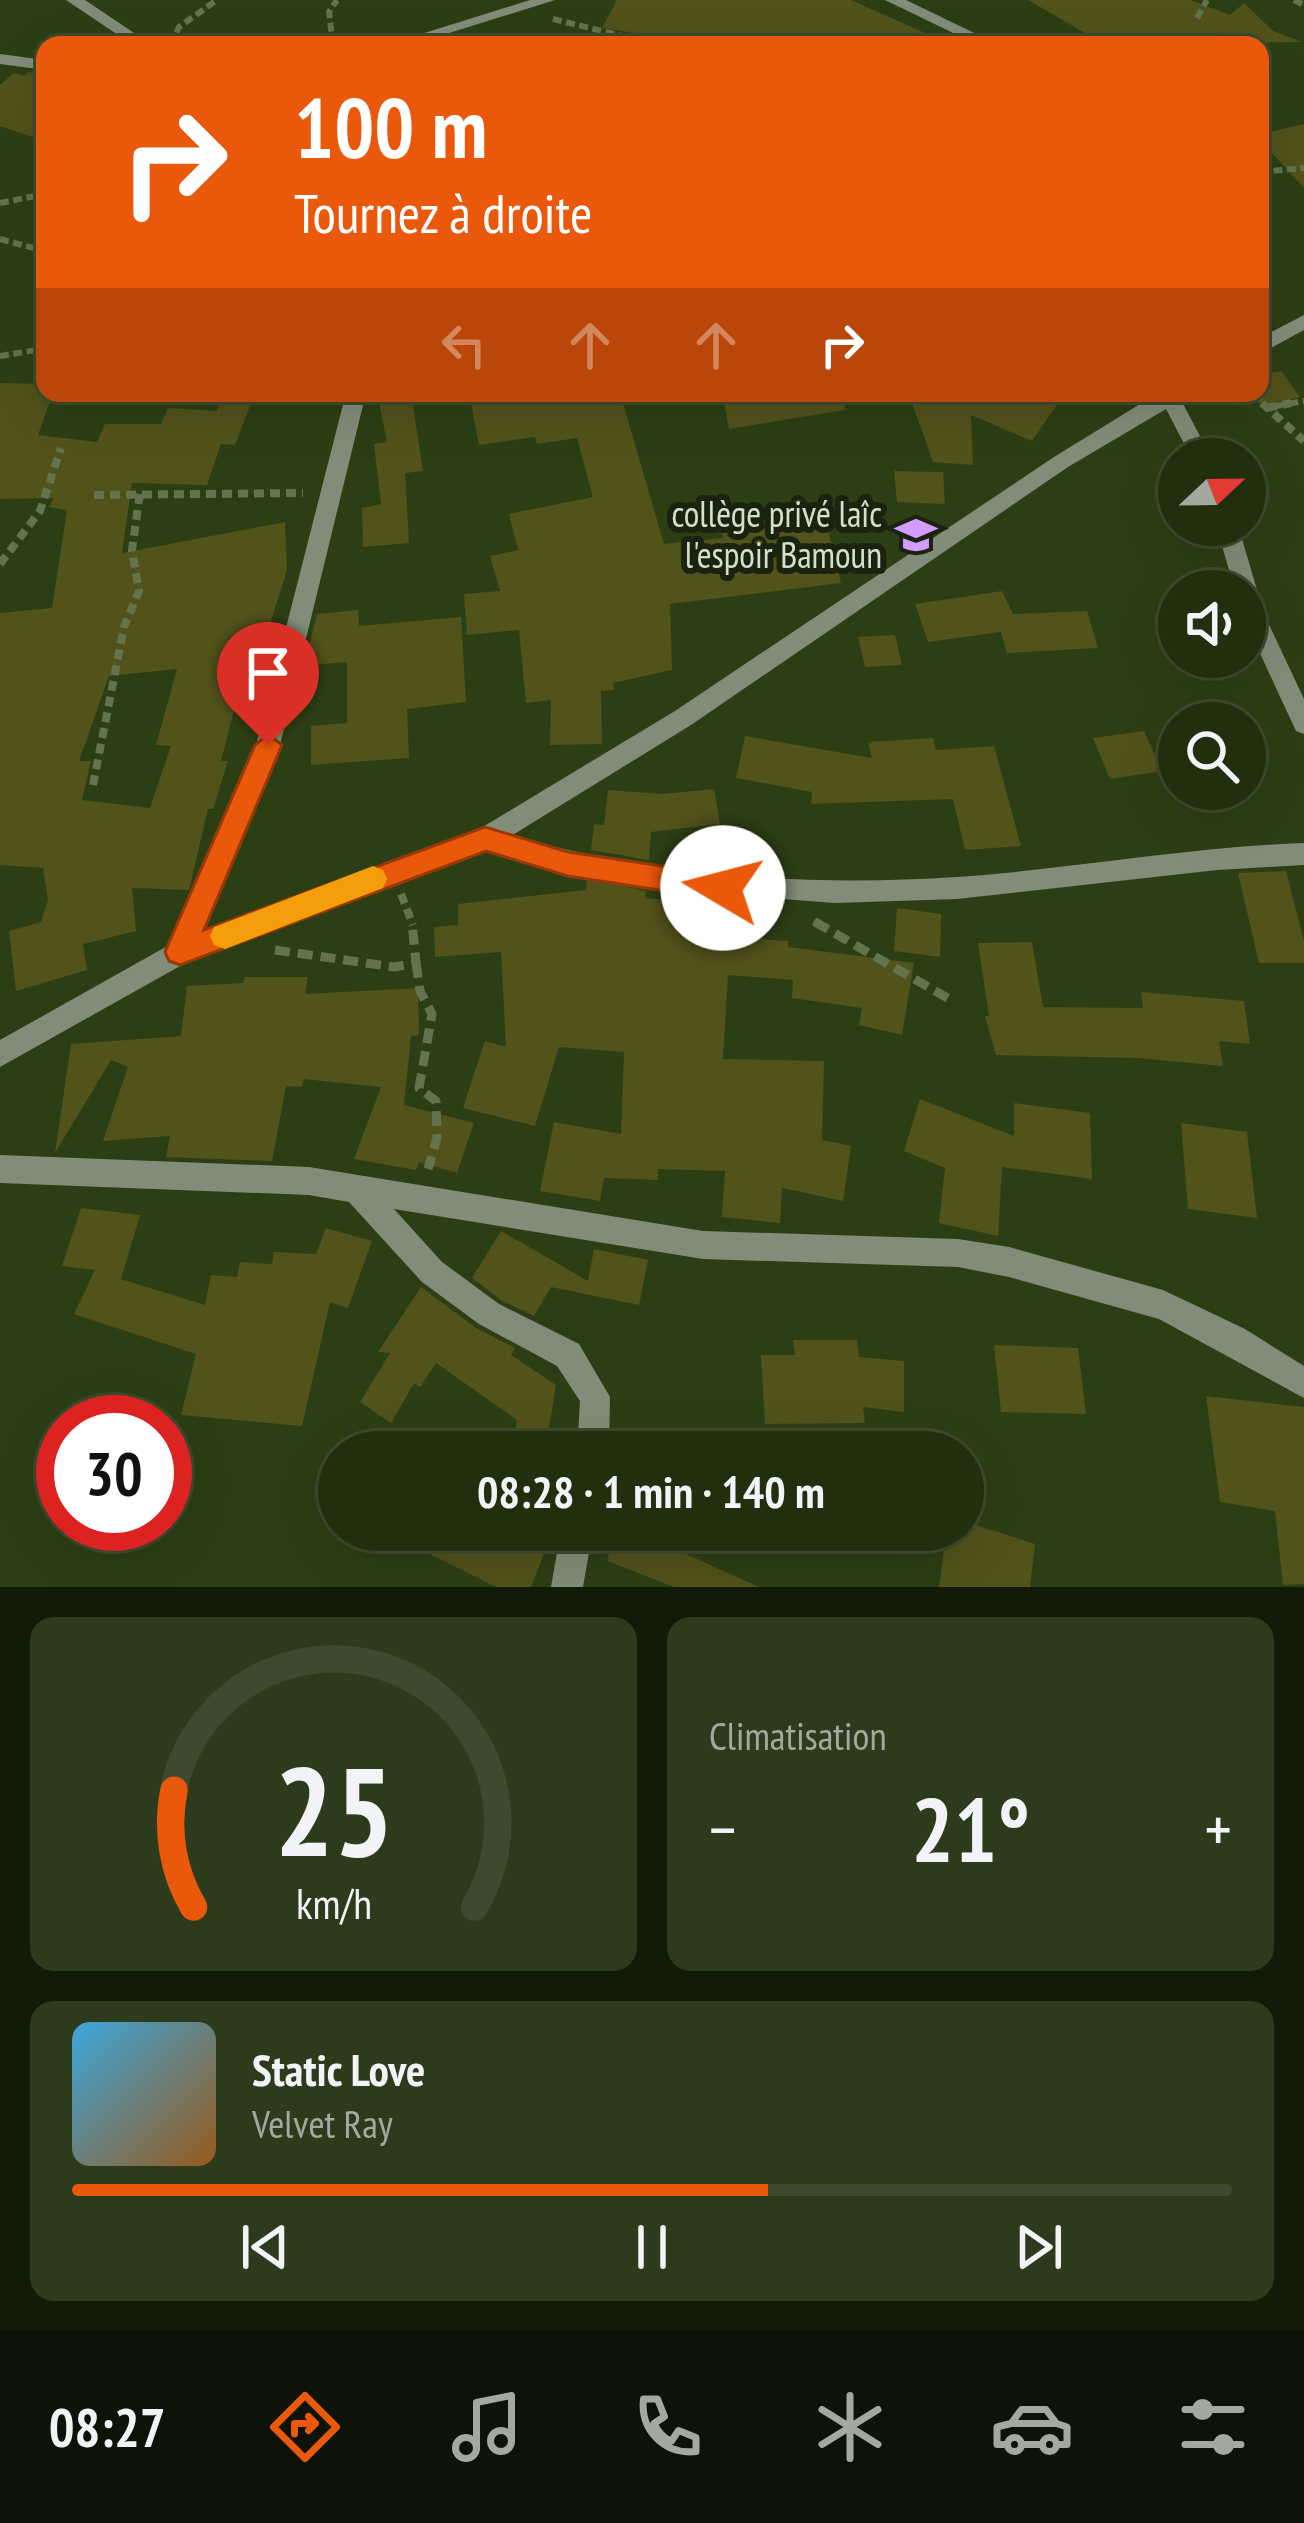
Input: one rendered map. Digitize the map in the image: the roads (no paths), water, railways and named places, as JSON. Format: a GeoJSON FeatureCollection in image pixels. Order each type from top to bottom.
{"type":"FeatureCollection","features":[{"type":"Feature","properties":{"kind":"street"},"geometry":{"type":"LineString","coordinates":[[74,0],[130,36]]}},
{"type":"Feature","properties":{"kind":"street"},"geometry":{"type":"LineString","coordinates":[[425,36],[547,0]]}},
{"type":"Feature","properties":{"kind":"street"},"geometry":{"type":"LineString","coordinates":[[893,0],[971,36]]}},
{"type":"Feature","properties":{"kind":"street"},"geometry":{"type":"LineString","coordinates":[[0,59],[36,64]]}},
{"type":"Feature","properties":{"kind":"street"},"geometry":{"type":"LineString","coordinates":[[1269,342],[1304,321]]}},
{"type":"Feature","properties":{"kind":"street"},"geometry":{"type":"LineString","coordinates":[[180,952],[268,745],[335,493],[354,402]]}},
{"type":"Feature","properties":{"kind":"street"},"geometry":{"type":"LineString","coordinates":[[0,1054],[180,952],[485,839],[683,718],[1061,462],[1160,402]]}},
{"type":"Feature","properties":{"kind":"street"},"geometry":{"type":"LineString","coordinates":[[1174,402],[1192,438]]}},
{"type":"Feature","properties":{"kind":"street"},"geometry":{"type":"LineString","coordinates":[[1233,546],[1253,614],[1304,724]]}},
{"type":"Feature","properties":{"kind":"street"},"geometry":{"type":"LineString","coordinates":[[485,839],[568,864],[760,893],[959,887],[1304,854]]}},
{"type":"Feature","properties":{"kind":"street"},"geometry":{"type":"LineString","coordinates":[[0,1169],[309,1181],[703,1245],[895,1250],[1009,1262],[1163,1305],[1234,1340],[1304,1383]]}},
{"type":"Feature","properties":{"kind":"street"},"geometry":{"type":"LineString","coordinates":[[357,1189],[432,1273],[489,1314],[568,1355],[595,1397],[593,1431]]}},
{"type":"Feature","properties":{"kind":"street"},"geometry":{"type":"LineString","coordinates":[[567,1587],[573,1551]]}},
{"type":"Feature","properties":{"kind":"place","name":"collège privé laîc l'espoir Bamoun"},"geometry":{"type":"Point","coordinates":[916,535]}}]}
